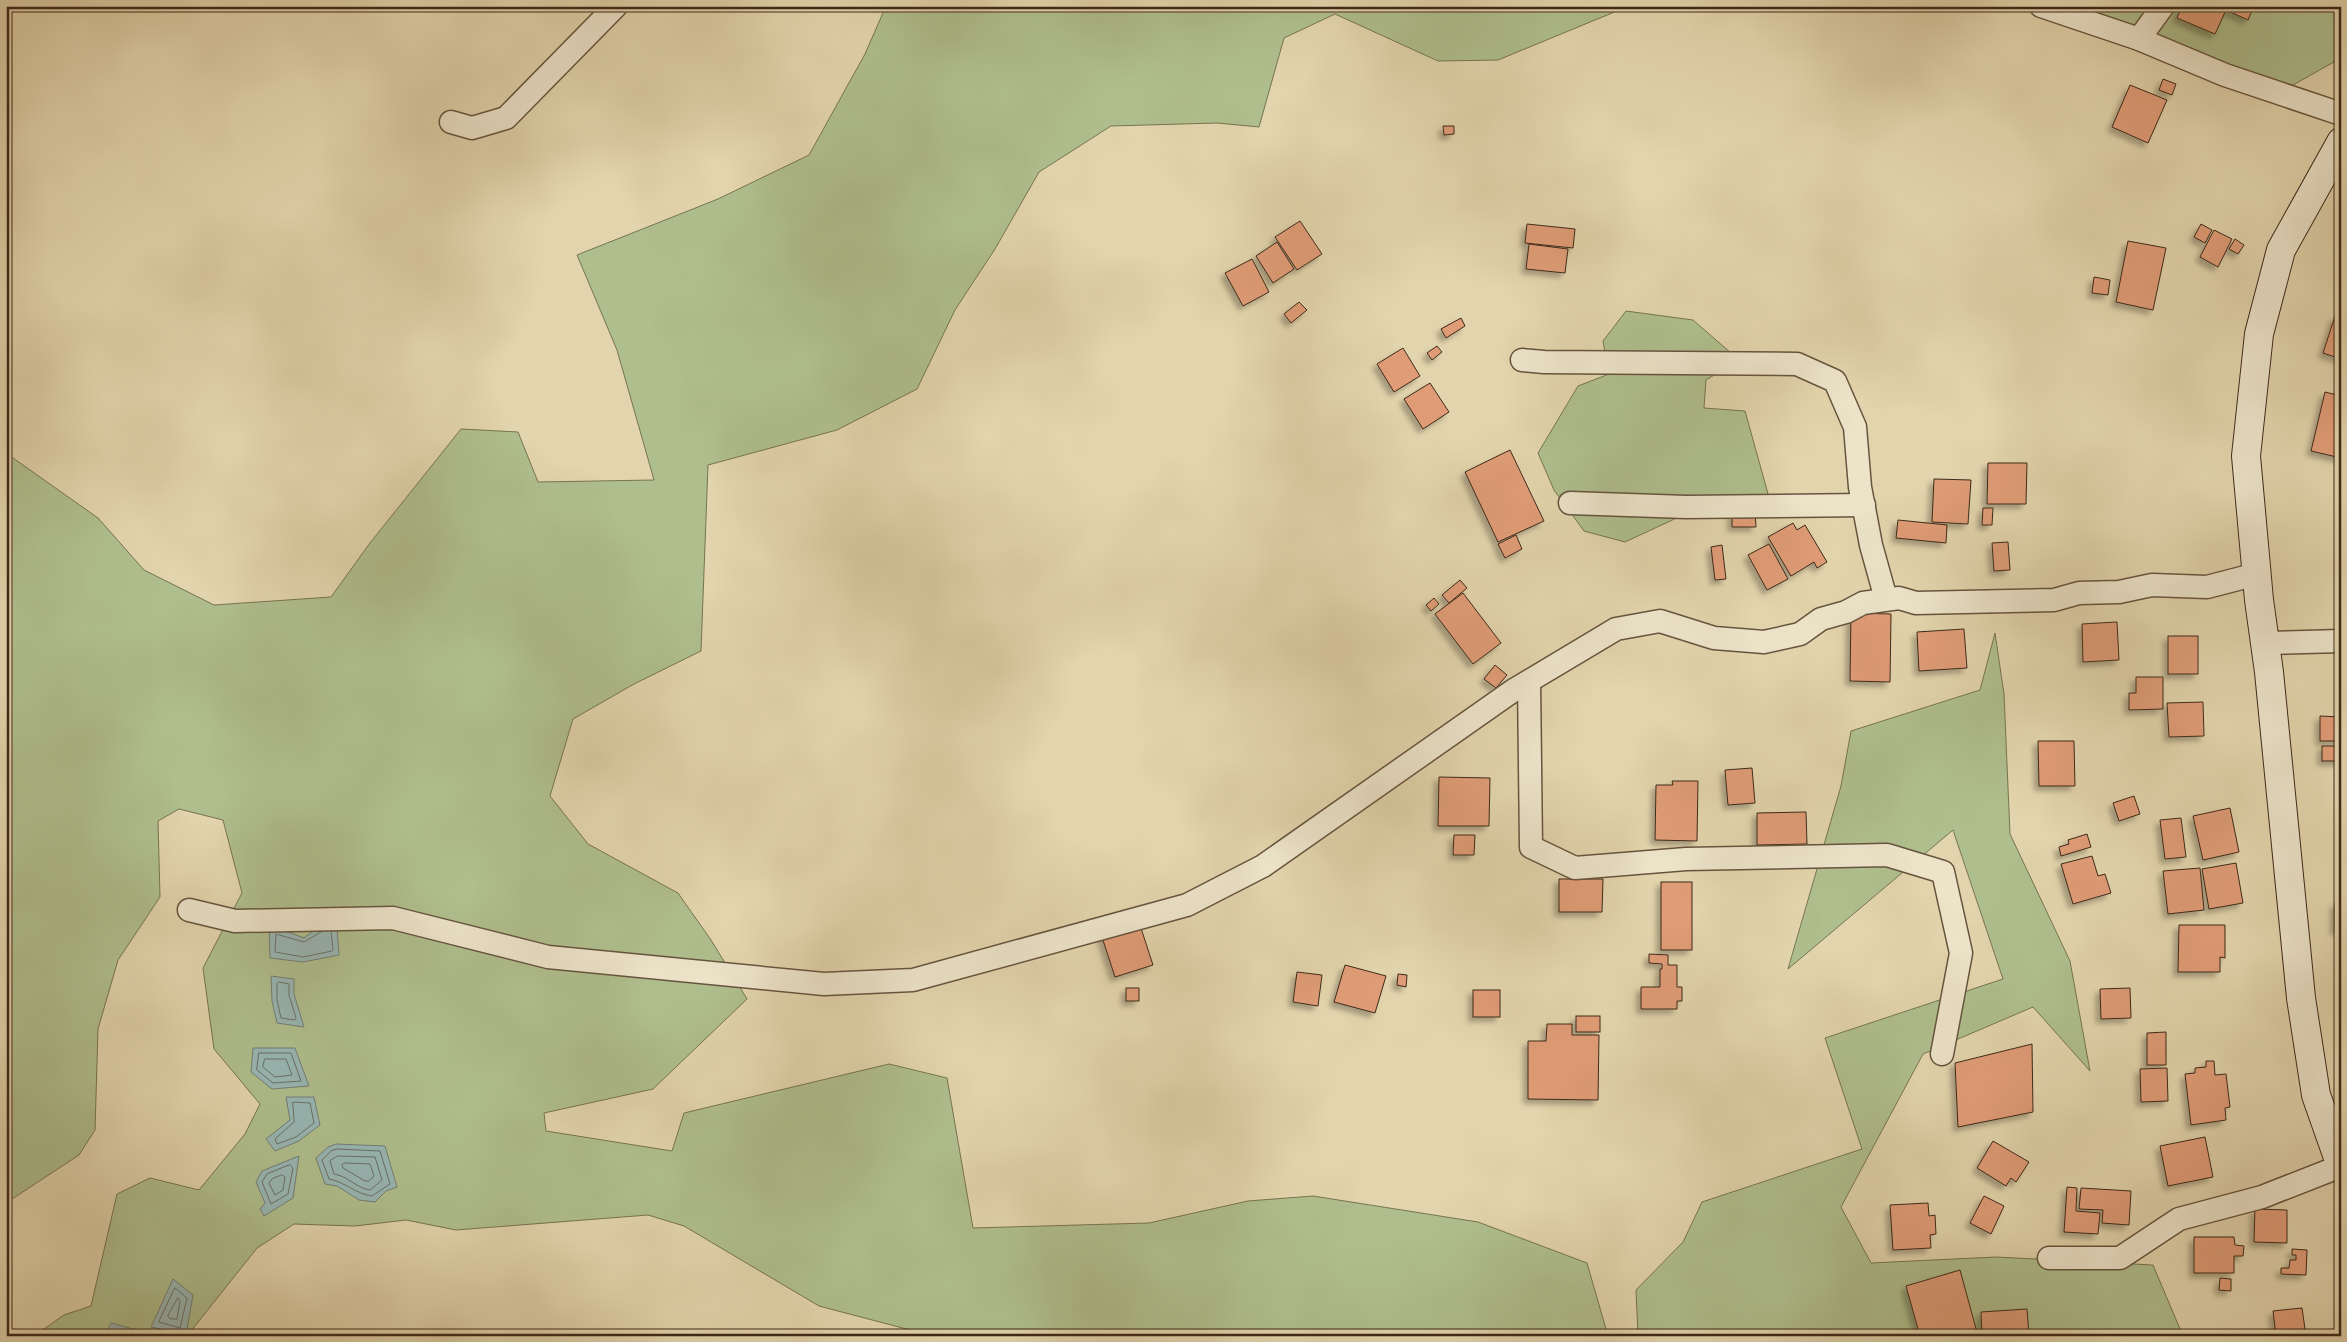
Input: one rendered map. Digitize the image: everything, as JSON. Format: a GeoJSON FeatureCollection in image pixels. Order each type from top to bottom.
{"type":"FeatureCollection","features":[{"type":"Feature","properties":{"kind":"main road"},"geometry":{"type":"LineString","coordinates":[[2341,142],[2281,250],[2259,334],[2246,456],[2301,998],[2316,1095],[2341,1166]]}},
{"type":"Feature","properties":{"kind":"street"},"geometry":{"type":"LineString","coordinates":[[450,122],[472,128],[506,118],[616,6]]}},
{"type":"Feature","properties":{"kind":"street"},"geometry":{"type":"LineString","coordinates":[[2041,6],[2139,39],[2225,75],[2341,114]]}},
{"type":"Feature","properties":{"kind":"street"},"geometry":{"type":"LineString","coordinates":[[2139,39],[2163,6]]}},
{"type":"Feature","properties":{"kind":"street"},"geometry":{"type":"LineString","coordinates":[[1522,360],[1544,362],[1797,364],[1835,381],[1855,427],[1864,505],[1871,545],[1886,599]]}},
{"type":"Feature","properties":{"kind":"street"},"geometry":{"type":"LineString","coordinates":[[1570,503],[1686,507],[1864,505]]}},
{"type":"Feature","properties":{"kind":"street"},"geometry":{"type":"LineString","coordinates":[[189,910],[235,921],[393,918],[548,958],[794,982],[824,984],[913,980],[1187,905],[1263,866],[1528,682],[1616,629],[1660,621],[1714,638],[1764,642],[1800,634],[1821,619],[1846,612],[1863,603],[1886,599],[1899,598],[1916,603],[2054,600],[2079,593],[2118,592],[2152,585],[2207,587],[2257,574]]}},
{"type":"Feature","properties":{"kind":"street"},"geometry":{"type":"LineString","coordinates":[[2265,643],[2341,641]]}},
{"type":"Feature","properties":{"kind":"street"},"geometry":{"type":"LineString","coordinates":[[1528,682],[1531,847],[1575,868],[1686,859],[1887,855],[1943,872],[1960,953],[1942,1054]]}},
{"type":"Feature","properties":{"kind":"street"},"geometry":{"type":"LineString","coordinates":[[2049,1258],[2120,1258],[2179,1220],[2262,1197],[2341,1166]]}},
{"type":"Feature","properties":{"kind":"green space"},"geometry":{"type":"Polygon","coordinates":[[[886,6],[1629,6],[1498,60],[1438,61],[1335,14],[1284,38],[1259,127],[1217,123],[1111,126],[1039,172],[995,249],[955,310],[917,389],[837,430],[708,465],[701,651],[634,684],[573,719],[550,796],[588,844],[678,893],[711,940],[747,999],[653,1089],[544,1113],[546,1131],[672,1151],[684,1113],[889,1064],[947,1078],[973,1228],[1149,1223],[1248,1201],[1313,1196],[1478,1222],[1587,1263],[1608,1336],[933,1336],[819,1306],[684,1226],[648,1215],[456,1230],[406,1220],[355,1226],[294,1224],[257,1248],[187,1336],[34,1336],[64,1315],[91,1306],[117,1194],[150,1178],[199,1190],[245,1134],[260,1104],[214,1049],[203,968],[242,893],[223,820],[179,809],[158,821],[160,897],[118,960],[98,1029],[95,1130],[79,1155],[6,1203],[6,453],[98,518],[144,570],[214,605],[331,597],[370,543],[461,429],[518,432],[538,482],[654,480],[617,350],[577,255],[718,199],[809,155],[865,54],[886,6]]]}},
{"type":"Feature","properties":{"kind":"green space"},"geometry":{"type":"Polygon","coordinates":[[[2081,6],[2341,6],[2341,58],[2293,85],[2226,78],[2084,20],[2081,6]]]}},
{"type":"Feature","properties":{"kind":"green space"},"geometry":{"type":"Polygon","coordinates":[[[1626,311],[1693,320],[1739,360],[1706,380],[1704,408],[1745,411],[1770,501],[1696,509],[1625,542],[1584,531],[1554,490],[1538,453],[1578,386],[1609,374],[1603,341],[1626,311]]]}},
{"type":"Feature","properties":{"kind":"green space"},"geometry":{"type":"Polygon","coordinates":[[[1995,633],[2004,694],[2010,834],[2070,961],[2090,1071],[2033,1007],[1923,1054],[1841,1207],[1871,1263],[1996,1257],[2153,1265],[2183,1336],[1638,1336],[1636,1290],[1683,1242],[1702,1202],[1862,1149],[1825,1038],[2003,979],[1953,830],[1788,969],[1841,786],[1851,731],[1980,690],[1995,633]]]}},
{"type":"Feature","properties":{"kind":"water"},"geometry":{"type":"Polygon","coordinates":[[[322,924],[337,928],[339,955],[303,962],[270,958],[269,925],[304,938],[322,924]]]}},
{"type":"Feature","properties":{"kind":"water"},"geometry":{"type":"Polygon","coordinates":[[[271,976],[294,979],[294,994],[304,1027],[277,1023],[272,1001],[271,976]]]}},
{"type":"Feature","properties":{"kind":"water"},"geometry":{"type":"Polygon","coordinates":[[[253,1048],[295,1048],[309,1086],[272,1089],[251,1072],[253,1048]]]}},
{"type":"Feature","properties":{"kind":"water"},"geometry":{"type":"Polygon","coordinates":[[[286,1097],[314,1097],[320,1125],[299,1141],[275,1151],[266,1139],[290,1120],[286,1097]]]}},
{"type":"Feature","properties":{"kind":"water"},"geometry":{"type":"Polygon","coordinates":[[[336,1144],[385,1146],[397,1187],[386,1191],[375,1202],[359,1200],[337,1186],[325,1184],[316,1158],[328,1147],[336,1144]]]}},
{"type":"Feature","properties":{"kind":"water"},"geometry":{"type":"Polygon","coordinates":[[[299,1156],[293,1198],[264,1216],[260,1209],[265,1203],[256,1182],[262,1171],[299,1156]]]}},
{"type":"Feature","properties":{"kind":"water"},"geometry":{"type":"Polygon","coordinates":[[[173,1279],[193,1295],[186,1335],[151,1327],[173,1279]]]}},
{"type":"Feature","properties":{"kind":"water"},"geometry":{"type":"Polygon","coordinates":[[[111,1323],[159,1336],[105,1336],[111,1323]]]}},
{"type":"Feature","properties":{"kind":"building"},"geometry":{"type":"Polygon","coordinates":[[[2182,6],[2250,6],[2253,8],[2248,20],[2226,10],[2215,34],[2177,18],[2182,6]]]}},
{"type":"Feature","properties":{"kind":"building"},"geometry":{"type":"Polygon","coordinates":[[[2163,79],[2176,84],[2172,95],[2159,90],[2163,79]]]}},
{"type":"Feature","properties":{"kind":"building"},"geometry":{"type":"Polygon","coordinates":[[[2130,85],[2167,100],[2148,143],[2112,127],[2130,85]]]}},
{"type":"Feature","properties":{"kind":"building"},"geometry":{"type":"Polygon","coordinates":[[[1443,126],[1454,126],[1454,134],[1444,135],[1443,126]]]}},
{"type":"Feature","properties":{"kind":"building"},"geometry":{"type":"Polygon","coordinates":[[[1300,221],[1322,254],[1297,270],[1275,237],[1300,221]]]}},
{"type":"Feature","properties":{"kind":"building"},"geometry":{"type":"Polygon","coordinates":[[[1527,224],[1575,229],[1573,248],[1525,243],[1527,224]]]}},
{"type":"Feature","properties":{"kind":"building"},"geometry":{"type":"Polygon","coordinates":[[[2201,224],[2212,230],[2205,243],[2194,237],[2201,224]]]}},
{"type":"Feature","properties":{"kind":"building"},"geometry":{"type":"Polygon","coordinates":[[[2214,230],[2232,239],[2218,267],[2200,257],[2214,230]]]}},
{"type":"Feature","properties":{"kind":"building"},"geometry":{"type":"Polygon","coordinates":[[[2235,239],[2244,245],[2238,254],[2229,249],[2235,239]]]}},
{"type":"Feature","properties":{"kind":"building"},"geometry":{"type":"Polygon","coordinates":[[[2128,241],[2166,248],[2153,310],[2116,302],[2128,241]]]}},
{"type":"Feature","properties":{"kind":"building"},"geometry":{"type":"Polygon","coordinates":[[[1277,242],[1294,269],[1273,283],[1256,256],[1277,242]]]}},
{"type":"Feature","properties":{"kind":"building"},"geometry":{"type":"Polygon","coordinates":[[[1529,244],[1568,249],[1565,273],[1526,269],[1529,244]]]}},
{"type":"Feature","properties":{"kind":"building"},"geometry":{"type":"Polygon","coordinates":[[[1252,259],[1269,292],[1243,306],[1225,273],[1252,259]]]}},
{"type":"Feature","properties":{"kind":"building"},"geometry":{"type":"Polygon","coordinates":[[[2094,277],[2110,280],[2108,295],[2092,293],[2094,277]]]}},
{"type":"Feature","properties":{"kind":"building"},"geometry":{"type":"Polygon","coordinates":[[[1299,302],[1307,310],[1291,323],[1284,314],[1299,302]]]}},
{"type":"Feature","properties":{"kind":"building"},"geometry":{"type":"Polygon","coordinates":[[[2335,316],[2341,318],[2341,359],[2323,353],[2335,316]]]}},
{"type":"Feature","properties":{"kind":"building"},"geometry":{"type":"Polygon","coordinates":[[[1461,318],[1465,326],[1446,338],[1441,329],[1461,318]]]}},
{"type":"Feature","properties":{"kind":"building"},"geometry":{"type":"Polygon","coordinates":[[[1437,346],[1442,352],[1432,360],[1427,353],[1437,346]]]}},
{"type":"Feature","properties":{"kind":"building"},"geometry":{"type":"Polygon","coordinates":[[[1403,348],[1420,376],[1394,392],[1377,364],[1403,348]]]}},
{"type":"Feature","properties":{"kind":"building"},"geometry":{"type":"Polygon","coordinates":[[[1430,383],[1449,412],[1423,429],[1404,399],[1430,383]]]}},
{"type":"Feature","properties":{"kind":"building"},"geometry":{"type":"Polygon","coordinates":[[[2325,392],[2341,396],[2341,458],[2311,451],[2325,392]]]}},
{"type":"Feature","properties":{"kind":"building"},"geometry":{"type":"Polygon","coordinates":[[[1510,450],[1544,521],[1498,542],[1465,472],[1510,450]]]}},
{"type":"Feature","properties":{"kind":"building"},"geometry":{"type":"Polygon","coordinates":[[[1988,463],[2027,463],[2026,504],[1987,504],[1988,463]]]}},
{"type":"Feature","properties":{"kind":"building"},"geometry":{"type":"Polygon","coordinates":[[[1934,479],[1971,480],[1968,524],[1932,522],[1934,479]]]}},
{"type":"Feature","properties":{"kind":"building"},"geometry":{"type":"Polygon","coordinates":[[[1983,508],[1993,508],[1992,525],[1982,525],[1983,508]]]}},
{"type":"Feature","properties":{"kind":"building"},"geometry":{"type":"Polygon","coordinates":[[[1732,510],[1755,510],[1756,527],[1732,527],[1732,510]]]}},
{"type":"Feature","properties":{"kind":"building"},"geometry":{"type":"Polygon","coordinates":[[[1898,520],[1947,525],[1946,543],[1896,538],[1898,520]]]}},
{"type":"Feature","properties":{"kind":"building"},"geometry":{"type":"Polygon","coordinates":[[[1793,523],[1797,530],[1805,525],[1827,562],[1817,568],[1814,562],[1791,576],[1768,537],[1793,523]]]}},
{"type":"Feature","properties":{"kind":"building"},"geometry":{"type":"Polygon","coordinates":[[[1516,535],[1522,549],[1505,558],[1498,544],[1516,535]]]}},
{"type":"Feature","properties":{"kind":"building"},"geometry":{"type":"Polygon","coordinates":[[[2008,542],[2010,570],[1994,571],[1992,543],[2008,542]]]}},
{"type":"Feature","properties":{"kind":"building"},"geometry":{"type":"Polygon","coordinates":[[[1769,544],[1788,579],[1767,590],[1748,555],[1769,544]]]}},
{"type":"Feature","properties":{"kind":"building"},"geometry":{"type":"Polygon","coordinates":[[[1722,545],[1726,579],[1715,580],[1711,547],[1722,545]]]}},
{"type":"Feature","properties":{"kind":"building"},"geometry":{"type":"Polygon","coordinates":[[[1460,580],[1467,588],[1449,603],[1442,595],[1460,580]]]}},
{"type":"Feature","properties":{"kind":"building"},"geometry":{"type":"Polygon","coordinates":[[[1463,593],[1501,643],[1473,664],[1435,614],[1463,593]]]}},
{"type":"Feature","properties":{"kind":"building"},"geometry":{"type":"Polygon","coordinates":[[[1434,598],[1439,604],[1431,611],[1426,605],[1434,598]]]}},
{"type":"Feature","properties":{"kind":"building"},"geometry":{"type":"Polygon","coordinates":[[[1851,613],[1891,614],[1890,682],[1850,681],[1851,613]]]}},
{"type":"Feature","properties":{"kind":"building"},"geometry":{"type":"Polygon","coordinates":[[[2117,622],[2119,660],[2083,662],[2082,624],[2117,622]]]}},
{"type":"Feature","properties":{"kind":"building"},"geometry":{"type":"Polygon","coordinates":[[[1964,629],[1967,668],[1919,671],[1917,632],[1964,629]]]}},
{"type":"Feature","properties":{"kind":"building"},"geometry":{"type":"Polygon","coordinates":[[[2168,636],[2198,636],[2198,674],[2168,674],[2168,636]]]}},
{"type":"Feature","properties":{"kind":"building"},"geometry":{"type":"Polygon","coordinates":[[[1495,665],[1507,675],[1496,688],[1484,679],[1495,665]]]}},
{"type":"Feature","properties":{"kind":"building"},"geometry":{"type":"Polygon","coordinates":[[[2136,677],[2163,677],[2163,709],[2129,710],[2129,693],[2136,693],[2136,677]]]}},
{"type":"Feature","properties":{"kind":"building"},"geometry":{"type":"Polygon","coordinates":[[[2203,702],[2204,736],[2169,737],[2167,703],[2203,702]]]}},
{"type":"Feature","properties":{"kind":"building"},"geometry":{"type":"Polygon","coordinates":[[[2320,716],[2341,717],[2341,741],[2320,741],[2320,716]]]}},
{"type":"Feature","properties":{"kind":"building"},"geometry":{"type":"Polygon","coordinates":[[[2038,741],[2074,741],[2075,786],[2039,786],[2038,741]]]}},
{"type":"Feature","properties":{"kind":"building"},"geometry":{"type":"Polygon","coordinates":[[[2322,746],[2341,746],[2341,761],[2322,761],[2322,746]]]}},
{"type":"Feature","properties":{"kind":"building"},"geometry":{"type":"Polygon","coordinates":[[[1752,768],[1755,803],[1728,805],[1725,770],[1752,768]]]}},
{"type":"Feature","properties":{"kind":"building"},"geometry":{"type":"Polygon","coordinates":[[[1439,777],[1490,778],[1489,826],[1438,826],[1439,777]]]}},
{"type":"Feature","properties":{"kind":"building"},"geometry":{"type":"Polygon","coordinates":[[[1672,781],[1698,781],[1697,841],[1655,840],[1656,785],[1673,785],[1672,781]]]}},
{"type":"Feature","properties":{"kind":"building"},"geometry":{"type":"Polygon","coordinates":[[[2134,796],[2140,814],[2119,821],[2113,803],[2134,796]]]}},
{"type":"Feature","properties":{"kind":"building"},"geometry":{"type":"Polygon","coordinates":[[[2230,808],[2239,852],[2203,860],[2193,816],[2230,808]]]}},
{"type":"Feature","properties":{"kind":"building"},"geometry":{"type":"Polygon","coordinates":[[[1806,812],[1807,844],[1757,845],[1757,813],[1806,812]]]}},
{"type":"Feature","properties":{"kind":"building"},"geometry":{"type":"Polygon","coordinates":[[[2181,818],[2186,857],[2165,859],[2160,820],[2181,818]]]}},
{"type":"Feature","properties":{"kind":"building"},"geometry":{"type":"Polygon","coordinates":[[[2087,834],[2091,847],[2061,856],[2059,847],[2069,844],[2068,840],[2087,834]]]}},
{"type":"Feature","properties":{"kind":"building"},"geometry":{"type":"Polygon","coordinates":[[[1454,835],[1475,835],[1474,855],[1453,855],[1454,835]]]}},
{"type":"Feature","properties":{"kind":"building"},"geometry":{"type":"Polygon","coordinates":[[[2092,856],[2098,876],[2105,874],[2111,893],[2073,904],[2061,864],[2092,856]]]}},
{"type":"Feature","properties":{"kind":"building"},"geometry":{"type":"Polygon","coordinates":[[[2236,863],[2243,903],[2209,909],[2202,869],[2236,863]]]}},
{"type":"Feature","properties":{"kind":"building"},"geometry":{"type":"Polygon","coordinates":[[[2200,868],[2204,910],[2168,914],[2163,871],[2200,868]]]}},
{"type":"Feature","properties":{"kind":"building"},"geometry":{"type":"Polygon","coordinates":[[[1559,879],[1603,879],[1602,912],[1559,912],[1559,879]]]}},
{"type":"Feature","properties":{"kind":"building"},"geometry":{"type":"Polygon","coordinates":[[[1661,882],[1692,882],[1692,950],[1661,950],[1661,882]]]}},
{"type":"Feature","properties":{"kind":"building"},"geometry":{"type":"Polygon","coordinates":[[[2335,903],[2341,903],[2341,930],[2335,930],[2335,903]]]}},
{"type":"Feature","properties":{"kind":"building"},"geometry":{"type":"Polygon","coordinates":[[[1138,919],[1153,965],[1115,977],[1100,931],[1138,919]]]}},
{"type":"Feature","properties":{"kind":"building"},"geometry":{"type":"Polygon","coordinates":[[[2179,925],[2225,925],[2225,958],[2220,957],[2220,972],[2178,972],[2179,925]]]}},
{"type":"Feature","properties":{"kind":"building"},"geometry":{"type":"Polygon","coordinates":[[[1649,954],[1668,955],[1668,965],[1677,965],[1677,987],[1682,987],[1682,1001],[1677,1001],[1677,1009],[1641,1009],[1641,987],[1660,987],[1660,969],[1662,969],[1662,964],[1649,963],[1649,954]]]}},
{"type":"Feature","properties":{"kind":"building"},"geometry":{"type":"Polygon","coordinates":[[[1345,965],[1386,976],[1375,1013],[1334,1002],[1345,965]]]}},
{"type":"Feature","properties":{"kind":"building"},"geometry":{"type":"Polygon","coordinates":[[[1297,972],[1322,975],[1318,1006],[1293,1002],[1297,972]]]}},
{"type":"Feature","properties":{"kind":"building"},"geometry":{"type":"Polygon","coordinates":[[[1398,974],[1407,975],[1406,987],[1397,985],[1398,974]]]}},
{"type":"Feature","properties":{"kind":"building"},"geometry":{"type":"Polygon","coordinates":[[[1126,988],[1139,988],[1139,1001],[1126,1001],[1126,988]]]}},
{"type":"Feature","properties":{"kind":"building"},"geometry":{"type":"Polygon","coordinates":[[[2130,988],[2131,1018],[2101,1019],[2100,989],[2130,988]]]}},
{"type":"Feature","properties":{"kind":"building"},"geometry":{"type":"Polygon","coordinates":[[[1473,990],[1500,990],[1500,1017],[1473,1017],[1473,990]]]}},
{"type":"Feature","properties":{"kind":"building"},"geometry":{"type":"Polygon","coordinates":[[[1576,1016],[1600,1016],[1600,1032],[1576,1032],[1576,1016]]]}},
{"type":"Feature","properties":{"kind":"building"},"geometry":{"type":"Polygon","coordinates":[[[1547,1024],[1572,1024],[1572,1035],[1599,1035],[1598,1100],[1528,1099],[1528,1041],[1546,1041],[1547,1024]]]}},
{"type":"Feature","properties":{"kind":"building"},"geometry":{"type":"Polygon","coordinates":[[[2166,1032],[2166,1065],[2147,1065],[2147,1033],[2166,1032]]]}},
{"type":"Feature","properties":{"kind":"building"},"geometry":{"type":"Polygon","coordinates":[[[2032,1044],[2033,1112],[1958,1127],[1955,1063],[2032,1044]]]}},
{"type":"Feature","properties":{"kind":"building"},"geometry":{"type":"Polygon","coordinates":[[[2206,1061],[2214,1061],[2215,1075],[2226,1074],[2230,1107],[2225,1108],[2226,1120],[2191,1125],[2185,1074],[2195,1073],[2195,1068],[2206,1067],[2206,1061]]]}},
{"type":"Feature","properties":{"kind":"building"},"geometry":{"type":"Polygon","coordinates":[[[2167,1068],[2168,1101],[2141,1102],[2140,1069],[2167,1068]]]}},
{"type":"Feature","properties":{"kind":"building"},"geometry":{"type":"Polygon","coordinates":[[[2205,1137],[2213,1177],[2168,1186],[2160,1146],[2205,1137]]]}},
{"type":"Feature","properties":{"kind":"building"},"geometry":{"type":"Polygon","coordinates":[[[1993,1141],[2029,1162],[2016,1182],[2011,1178],[2006,1186],[1977,1168],[1993,1141]]]}},
{"type":"Feature","properties":{"kind":"building"},"geometry":{"type":"Polygon","coordinates":[[[2067,1187],[2077,1188],[2076,1211],[2100,1213],[2098,1234],[2064,1232],[2067,1187]]]}},
{"type":"Feature","properties":{"kind":"building"},"geometry":{"type":"Polygon","coordinates":[[[2081,1188],[2131,1191],[2129,1225],[2102,1223],[2103,1210],[2079,1209],[2081,1188]]]}},
{"type":"Feature","properties":{"kind":"building"},"geometry":{"type":"Polygon","coordinates":[[[1984,1196],[2004,1206],[1991,1234],[1970,1223],[1984,1196]]]}},
{"type":"Feature","properties":{"kind":"building"},"geometry":{"type":"Polygon","coordinates":[[[1928,1203],[1929,1216],[1935,1215],[1936,1234],[1930,1235],[1931,1248],[1893,1250],[1890,1205],[1928,1203]]]}},
{"type":"Feature","properties":{"kind":"building"},"geometry":{"type":"Polygon","coordinates":[[[2255,1209],[2287,1210],[2287,1243],[2254,1242],[2255,1209]]]}},
{"type":"Feature","properties":{"kind":"building"},"geometry":{"type":"Polygon","coordinates":[[[2194,1237],[2234,1237],[2235,1245],[2244,1246],[2243,1256],[2234,1256],[2234,1273],[2194,1273],[2194,1237]]]}},
{"type":"Feature","properties":{"kind":"building"},"geometry":{"type":"Polygon","coordinates":[[[2292,1249],[2307,1250],[2306,1275],[2281,1274],[2281,1268],[2289,1268],[2290,1260],[2296,1260],[2296,1255],[2292,1255],[2292,1249]]]}},
{"type":"Feature","properties":{"kind":"building"},"geometry":{"type":"Polygon","coordinates":[[[1960,1270],[1978,1336],[1920,1336],[1906,1286],[1960,1270]]]}},
{"type":"Feature","properties":{"kind":"building"},"geometry":{"type":"Polygon","coordinates":[[[2220,1278],[2231,1279],[2231,1291],[2219,1290],[2220,1278]]]}},
{"type":"Feature","properties":{"kind":"building"},"geometry":{"type":"Polygon","coordinates":[[[2302,1308],[2306,1336],[2276,1336],[2273,1311],[2302,1308]]]}},
{"type":"Feature","properties":{"kind":"building"},"geometry":{"type":"Polygon","coordinates":[[[2027,1309],[2029,1336],[1982,1336],[1981,1312],[2027,1309]]]}}]}
